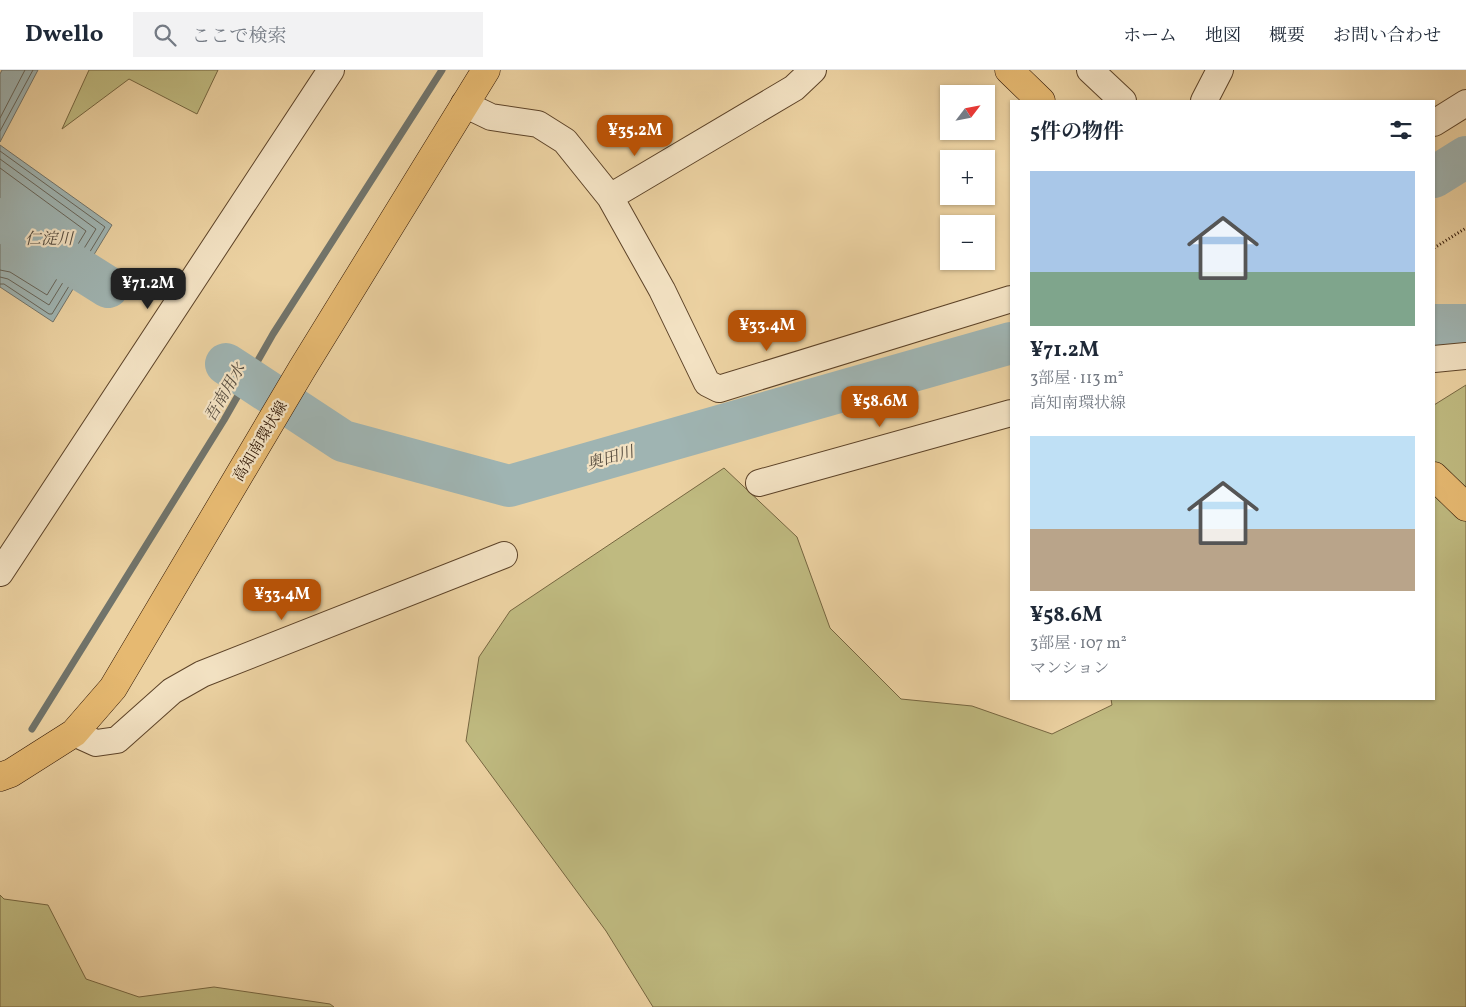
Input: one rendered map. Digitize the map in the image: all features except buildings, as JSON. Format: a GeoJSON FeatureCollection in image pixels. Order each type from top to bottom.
{"type":"FeatureCollection","features":[{"type":"Feature","properties":{"kind":"main road","name":"高知南環状線"},"geometry":{"type":"LineString","coordinates":[[0,778],[74,733],[113,688],[302,370],[486,70]]}},
{"type":"Feature","properties":{"kind":"main road"},"geometry":{"type":"LineString","coordinates":[[1009,70],[1041,100]]}},
{"type":"Feature","properties":{"kind":"main road"},"geometry":{"type":"LineString","coordinates":[[1435,477],[1466,507]]}},
{"type":"Feature","properties":{"kind":"street"},"geometry":{"type":"LineString","coordinates":[[0,573],[331,70]]}},
{"type":"Feature","properties":{"kind":"street"},"geometry":{"type":"LineString","coordinates":[[610,197],[794,88],[813,70]]}},
{"type":"Feature","properties":{"kind":"street"},"geometry":{"type":"LineString","coordinates":[[1090,70],[1122,100]]}},
{"type":"Feature","properties":{"kind":"street"},"geometry":{"type":"LineString","coordinates":[[1205,100],[1220,70]]}},
{"type":"Feature","properties":{"kind":"street"},"geometry":{"type":"LineString","coordinates":[[1435,122],[1466,103]]}},
{"type":"Feature","properties":{"kind":"street"},"geometry":{"type":"LineString","coordinates":[[464,104],[491,117],[538,124],[565,141],[610,197],[662,290],[707,383],[719,389],[1010,299]]}},
{"type":"Feature","properties":{"kind":"street"},"geometry":{"type":"LineString","coordinates":[[1435,359],[1466,356]]}},
{"type":"Feature","properties":{"kind":"street"},"geometry":{"type":"LineString","coordinates":[[759,482],[1010,412]]}},
{"type":"Feature","properties":{"kind":"street"},"geometry":{"type":"LineString","coordinates":[[74,733],[96,743],[118,740],[172,691],[202,674],[504,555]]}},
{"type":"Feature","properties":{"kind":"path"},"geometry":{"type":"LineString","coordinates":[[1435,247],[1466,228]]}},
{"type":"Feature","properties":{"kind":"shaded area"},"geometry":{"type":"Polygon","coordinates":[[[89,70],[218,70],[197,114],[129,79],[62,129],[89,70]]]}},
{"type":"Feature","properties":{"kind":"shaded area"},"geometry":{"type":"Polygon","coordinates":[[[1466,385],[1466,1007],[653,1007],[606,931],[466,741],[479,657],[510,611],[724,468],[797,537],[830,628],[901,699],[972,706],[1052,734],[1112,705],[1111,700],[1435,700],[1435,404],[1466,385]]]}},
{"type":"Feature","properties":{"kind":"shaded area"},"geometry":{"type":"Polygon","coordinates":[[[0,895],[4,899],[48,905],[86,979],[139,997],[214,987],[330,1004],[334,1007],[0,1007],[0,895]]]}},
{"type":"Feature","properties":{"kind":"water"},"geometry":{"type":"Polygon","coordinates":[[[2,70],[38,70],[0,142],[0,74],[2,70]]]}},
{"type":"Feature","properties":{"kind":"water","name":"仁淀川"},"geometry":{"type":"Polygon","coordinates":[[[0,145],[112,225],[53,322],[0,287],[0,145]]]}},
{"type":"Feature","properties":{"kind":"waterway","name":"吾南用水"},"geometry":{"type":"LineString","coordinates":[[32,729],[224,420],[273,334],[442,70]]}},
{"type":"Feature","properties":{"kind":"waterway","name":"奥田川"},"geometry":{"type":"LineString","coordinates":[[1435,176],[1466,157]]}},
{"type":"Feature","properties":{"kind":"waterway","name":"奥田川"},"geometry":{"type":"LineString","coordinates":[[0,219],[108,287]]}},
{"type":"Feature","properties":{"kind":"waterway"},"geometry":{"type":"LineString","coordinates":[[1435,325],[1466,325]]}},
{"type":"Feature","properties":{"kind":"waterway","name":"奥田川"},"geometry":{"type":"LineString","coordinates":[[226,364],[343,441],[509,486],[1010,343]]}}]}
